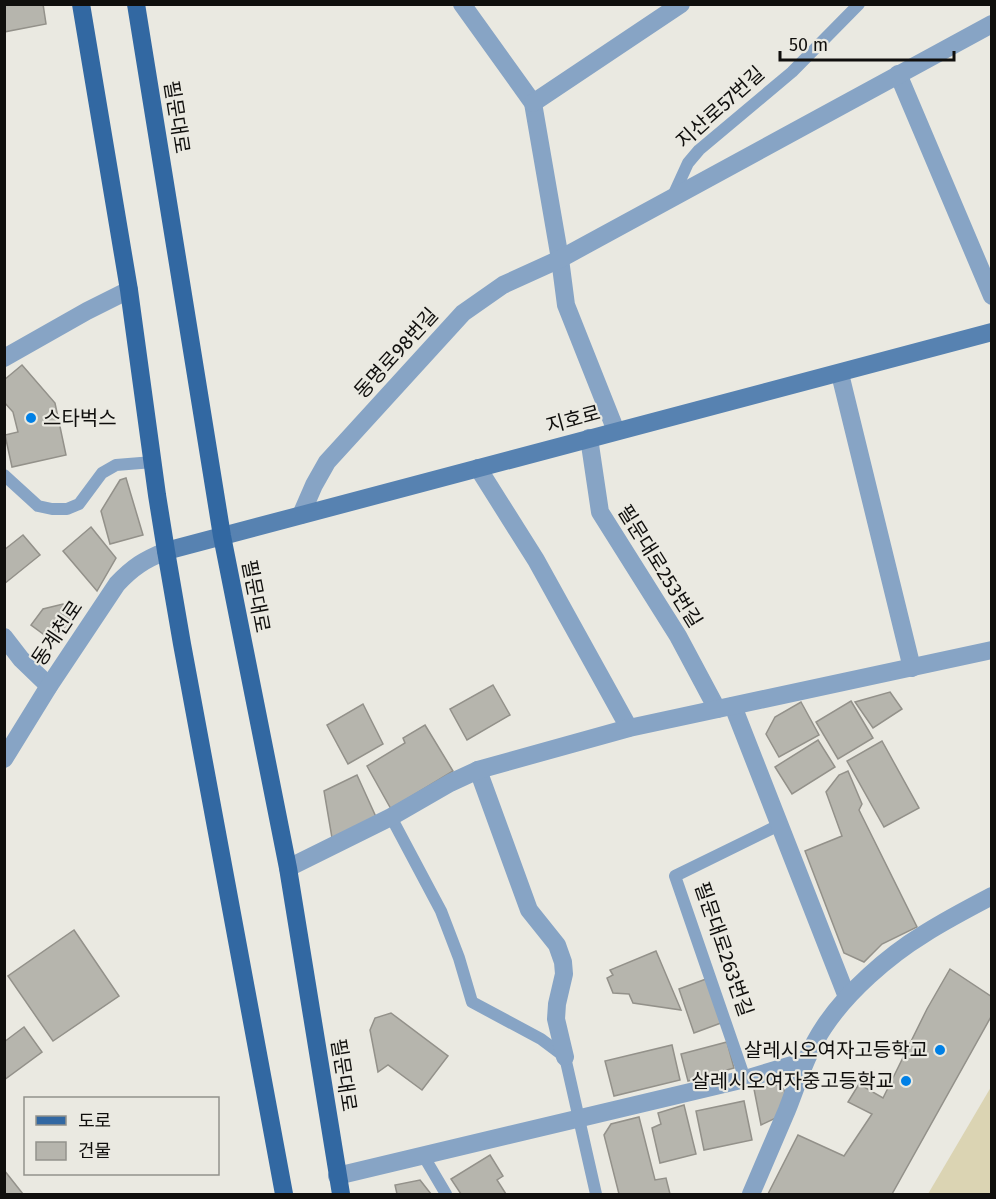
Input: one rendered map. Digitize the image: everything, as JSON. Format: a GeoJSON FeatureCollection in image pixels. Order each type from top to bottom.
{"type":"FeatureCollection","features":[{"type":"Feature","properties":{"kind":"main road"},"geometry":{"type":"LineString","coordinates":[[81,4],[129,290],[166,551],[284,1194]]}},
{"type":"Feature","properties":{"kind":"main road","name":"필문대로"},"geometry":{"type":"LineString","coordinates":[[136,4],[222,537],[288,868],[341,1194]]}},
{"type":"Feature","properties":{"kind":"street"},"geometry":{"type":"LineString","coordinates":[[462,4],[533,103],[566,305],[616,431]]}},
{"type":"Feature","properties":{"kind":"street"},"geometry":{"type":"LineString","coordinates":[[533,103],[681,4]]}},
{"type":"Feature","properties":{"kind":"street"},"geometry":{"type":"LineString","coordinates":[[560,259],[992,24]]}},
{"type":"Feature","properties":{"kind":"street"},"geometry":{"type":"LineString","coordinates":[[898,74],[992,296]]}},
{"type":"Feature","properties":{"kind":"street","name":"동명로98번길"},"geometry":{"type":"LineString","coordinates":[[301,515],[327,462],[463,313],[503,285],[560,259]]}},
{"type":"Feature","properties":{"kind":"street"},"geometry":{"type":"LineString","coordinates":[[4,358],[129,290]]}},
{"type":"Feature","properties":{"kind":"street","name":"지호로"},"geometry":{"type":"LineString","coordinates":[[166,551],[992,332]]}},
{"type":"Feature","properties":{"kind":"street"},"geometry":{"type":"LineString","coordinates":[[840,374],[912,668]]}},
{"type":"Feature","properties":{"kind":"street","name":"필문대로253번길"},"geometry":{"type":"LineString","coordinates":[[589,438],[600,512],[725,707]]}},
{"type":"Feature","properties":{"kind":"street"},"geometry":{"type":"LineString","coordinates":[[478,468],[536,560],[629,728]]}},
{"type":"Feature","properties":{"kind":"street","name":"동계천로"},"geometry":{"type":"LineString","coordinates":[[4,759],[117,584],[131,570],[149,558],[166,551]]}},
{"type":"Feature","properties":{"kind":"street"},"geometry":{"type":"LineString","coordinates":[[4,637],[21,659],[49,686]]}},
{"type":"Feature","properties":{"kind":"street"},"geometry":{"type":"LineString","coordinates":[[288,868],[391,817],[450,783],[478,770],[629,728],[992,650]]}},
{"type":"Feature","properties":{"kind":"street"},"geometry":{"type":"LineString","coordinates":[[725,707],[780,825],[847,997]]}},
{"type":"Feature","properties":{"kind":"street"},"geometry":{"type":"LineString","coordinates":[[478,770],[529,910],[557,945],[563,962],[564,974],[556,1019],[565,1057]]}},
{"type":"Feature","properties":{"kind":"street"},"geometry":{"type":"LineString","coordinates":[[751,1194],[787,1110],[805,1060],[824,1027],[847,997],[871,974],[922,935],[992,896]]}},
{"type":"Feature","properties":{"kind":"street"},"geometry":{"type":"LineString","coordinates":[[337,1176],[744,1079],[805,1060]]}},
{"type":"Feature","properties":{"kind":"lane","name":"지산로57번길"},"geometry":{"type":"LineString","coordinates":[[672,199],[688,164],[699,150],[792,72],[859,4]]}},
{"type":"Feature","properties":{"kind":"lane"},"geometry":{"type":"LineString","coordinates":[[4,475],[38,506],[67,509],[79,504],[102,473],[116,465],[153,462]]}},
{"type":"Feature","properties":{"kind":"lane"},"geometry":{"type":"LineString","coordinates":[[391,817],[441,911],[459,958],[472,1002],[541,1039],[565,1057],[596,1194]]}},
{"type":"Feature","properties":{"kind":"lane","name":"필문대로263번길"},"geometry":{"type":"LineString","coordinates":[[744,1079],[675,876],[780,825]]}},
{"type":"Feature","properties":{"kind":"lane"},"geometry":{"type":"LineString","coordinates":[[423,1155],[446,1194]]}},
{"type":"Feature","properties":{"kind":"shaded area"},"geometry":{"type":"Polygon","coordinates":[[[991,1087],[991,1194],[928,1194],[991,1087]]]}},
{"type":"Feature","properties":{"kind":"building"},"geometry":{"type":"Polygon","coordinates":[[[4,4],[43,4],[46,24],[4,32],[4,4]]]}},
{"type":"Feature","properties":{"kind":"building"},"geometry":{"type":"Polygon","coordinates":[[[22,365],[55,403],[66,455],[12,467],[5,435],[18,432],[13,412],[4,402],[4,380],[22,365]]]}},
{"type":"Feature","properties":{"kind":"building"},"geometry":{"type":"Polygon","coordinates":[[[126,478],[143,535],[110,544],[101,511],[120,480],[126,478]]]}},
{"type":"Feature","properties":{"kind":"building"},"geometry":{"type":"Polygon","coordinates":[[[91,527],[116,558],[97,591],[63,551],[91,527]]]}},
{"type":"Feature","properties":{"kind":"building"},"geometry":{"type":"Polygon","coordinates":[[[23,535],[40,555],[4,584],[4,550],[23,535]]]}},
{"type":"Feature","properties":{"kind":"building"},"geometry":{"type":"Polygon","coordinates":[[[63,604],[75,613],[54,642],[31,625],[43,609],[63,604]]]}},
{"type":"Feature","properties":{"kind":"building"},"geometry":{"type":"Polygon","coordinates":[[[493,685],[510,715],[467,740],[450,709],[493,685]]]}},
{"type":"Feature","properties":{"kind":"building"},"geometry":{"type":"Polygon","coordinates":[[[890,692],[902,709],[873,728],[855,702],[890,692]]]}},
{"type":"Feature","properties":{"kind":"building"},"geometry":{"type":"Polygon","coordinates":[[[851,701],[873,738],[838,759],[816,722],[851,701]]]}},
{"type":"Feature","properties":{"kind":"building"},"geometry":{"type":"Polygon","coordinates":[[[801,702],[819,735],[779,757],[766,734],[775,717],[801,702]]]}},
{"type":"Feature","properties":{"kind":"building"},"geometry":{"type":"Polygon","coordinates":[[[363,704],[383,744],[348,764],[327,725],[363,704]]]}},
{"type":"Feature","properties":{"kind":"building"},"geometry":{"type":"Polygon","coordinates":[[[425,725],[453,771],[391,809],[367,766],[405,743],[403,738],[425,725]]]}},
{"type":"Feature","properties":{"kind":"building"},"geometry":{"type":"Polygon","coordinates":[[[818,740],[835,767],[792,794],[775,767],[818,740]]]}},
{"type":"Feature","properties":{"kind":"building"},"geometry":{"type":"Polygon","coordinates":[[[882,741],[919,808],[884,827],[847,761],[882,741]]]}},
{"type":"Feature","properties":{"kind":"building"},"geometry":{"type":"Polygon","coordinates":[[[848,771],[862,804],[859,810],[917,927],[882,944],[864,962],[844,953],[805,851],[842,836],[826,792],[839,775],[848,771]]]}},
{"type":"Feature","properties":{"kind":"building"},"geometry":{"type":"Polygon","coordinates":[[[357,775],[376,817],[332,838],[324,791],[357,775]]]}},
{"type":"Feature","properties":{"kind":"building"},"geometry":{"type":"Polygon","coordinates":[[[74,930],[119,996],[53,1041],[8,976],[74,930]]]}},
{"type":"Feature","properties":{"kind":"building"},"geometry":{"type":"Polygon","coordinates":[[[656,951],[681,1010],[633,1003],[629,994],[613,993],[607,978],[613,975],[610,970],[656,951]]]}},
{"type":"Feature","properties":{"kind":"building","name":"살레시오여자고등학교"},"geometry":{"type":"Polygon","coordinates":[[[950,969],[992,997],[992,1015],[892,1194],[768,1194],[798,1135],[844,1156],[872,1114],[848,1102],[859,1084],[883,1098],[927,1009],[950,969]]]}},
{"type":"Feature","properties":{"kind":"building"},"geometry":{"type":"Polygon","coordinates":[[[706,979],[721,1023],[694,1033],[679,989],[706,979]]]}},
{"type":"Feature","properties":{"kind":"building"},"geometry":{"type":"Polygon","coordinates":[[[391,1013],[448,1056],[422,1090],[388,1065],[378,1072],[370,1030],[375,1018],[391,1013]]]}},
{"type":"Feature","properties":{"kind":"building"},"geometry":{"type":"Polygon","coordinates":[[[24,1027],[42,1052],[4,1080],[4,1042],[24,1027]]]}},
{"type":"Feature","properties":{"kind":"building"},"geometry":{"type":"Polygon","coordinates":[[[727,1042],[734,1068],[688,1081],[681,1054],[727,1042]]]}},
{"type":"Feature","properties":{"kind":"building"},"geometry":{"type":"Polygon","coordinates":[[[672,1045],[680,1080],[614,1096],[605,1061],[672,1045]]]}},
{"type":"Feature","properties":{"kind":"building"},"geometry":{"type":"Polygon","coordinates":[[[781,1084],[787,1096],[778,1117],[761,1125],[754,1089],[781,1084]]]}},
{"type":"Feature","properties":{"kind":"building"},"geometry":{"type":"Polygon","coordinates":[[[744,1101],[752,1140],[704,1150],[696,1111],[744,1101]]]}},
{"type":"Feature","properties":{"kind":"building"},"geometry":{"type":"Polygon","coordinates":[[[684,1105],[696,1154],[660,1163],[652,1128],[661,1124],[658,1113],[684,1105]]]}},
{"type":"Feature","properties":{"kind":"building"},"geometry":{"type":"Polygon","coordinates":[[[639,1117],[655,1180],[666,1178],[670,1194],[619,1194],[604,1135],[611,1124],[639,1117]]]}},
{"type":"Feature","properties":{"kind":"building"},"geometry":{"type":"Polygon","coordinates":[[[490,1155],[503,1176],[497,1180],[506,1194],[461,1194],[451,1179],[490,1155]]]}},
{"type":"Feature","properties":{"kind":"building"},"geometry":{"type":"Polygon","coordinates":[[[4,1170],[23,1194],[4,1194],[4,1170]]]}},
{"type":"Feature","properties":{"kind":"building"},"geometry":{"type":"Polygon","coordinates":[[[420,1180],[431,1194],[397,1194],[395,1185],[420,1180]]]}},
{"type":"Feature","properties":{"kind":"place","name":"스타벅스"},"geometry":{"type":"Point","coordinates":[31,418]}},
{"type":"Feature","properties":{"kind":"place","name":"살레시오여자고등학교"},"geometry":{"type":"Point","coordinates":[940,1050]}},
{"type":"Feature","properties":{"kind":"place","name":"살레시오여자중고등학교"},"geometry":{"type":"Point","coordinates":[906,1081]}}]}
